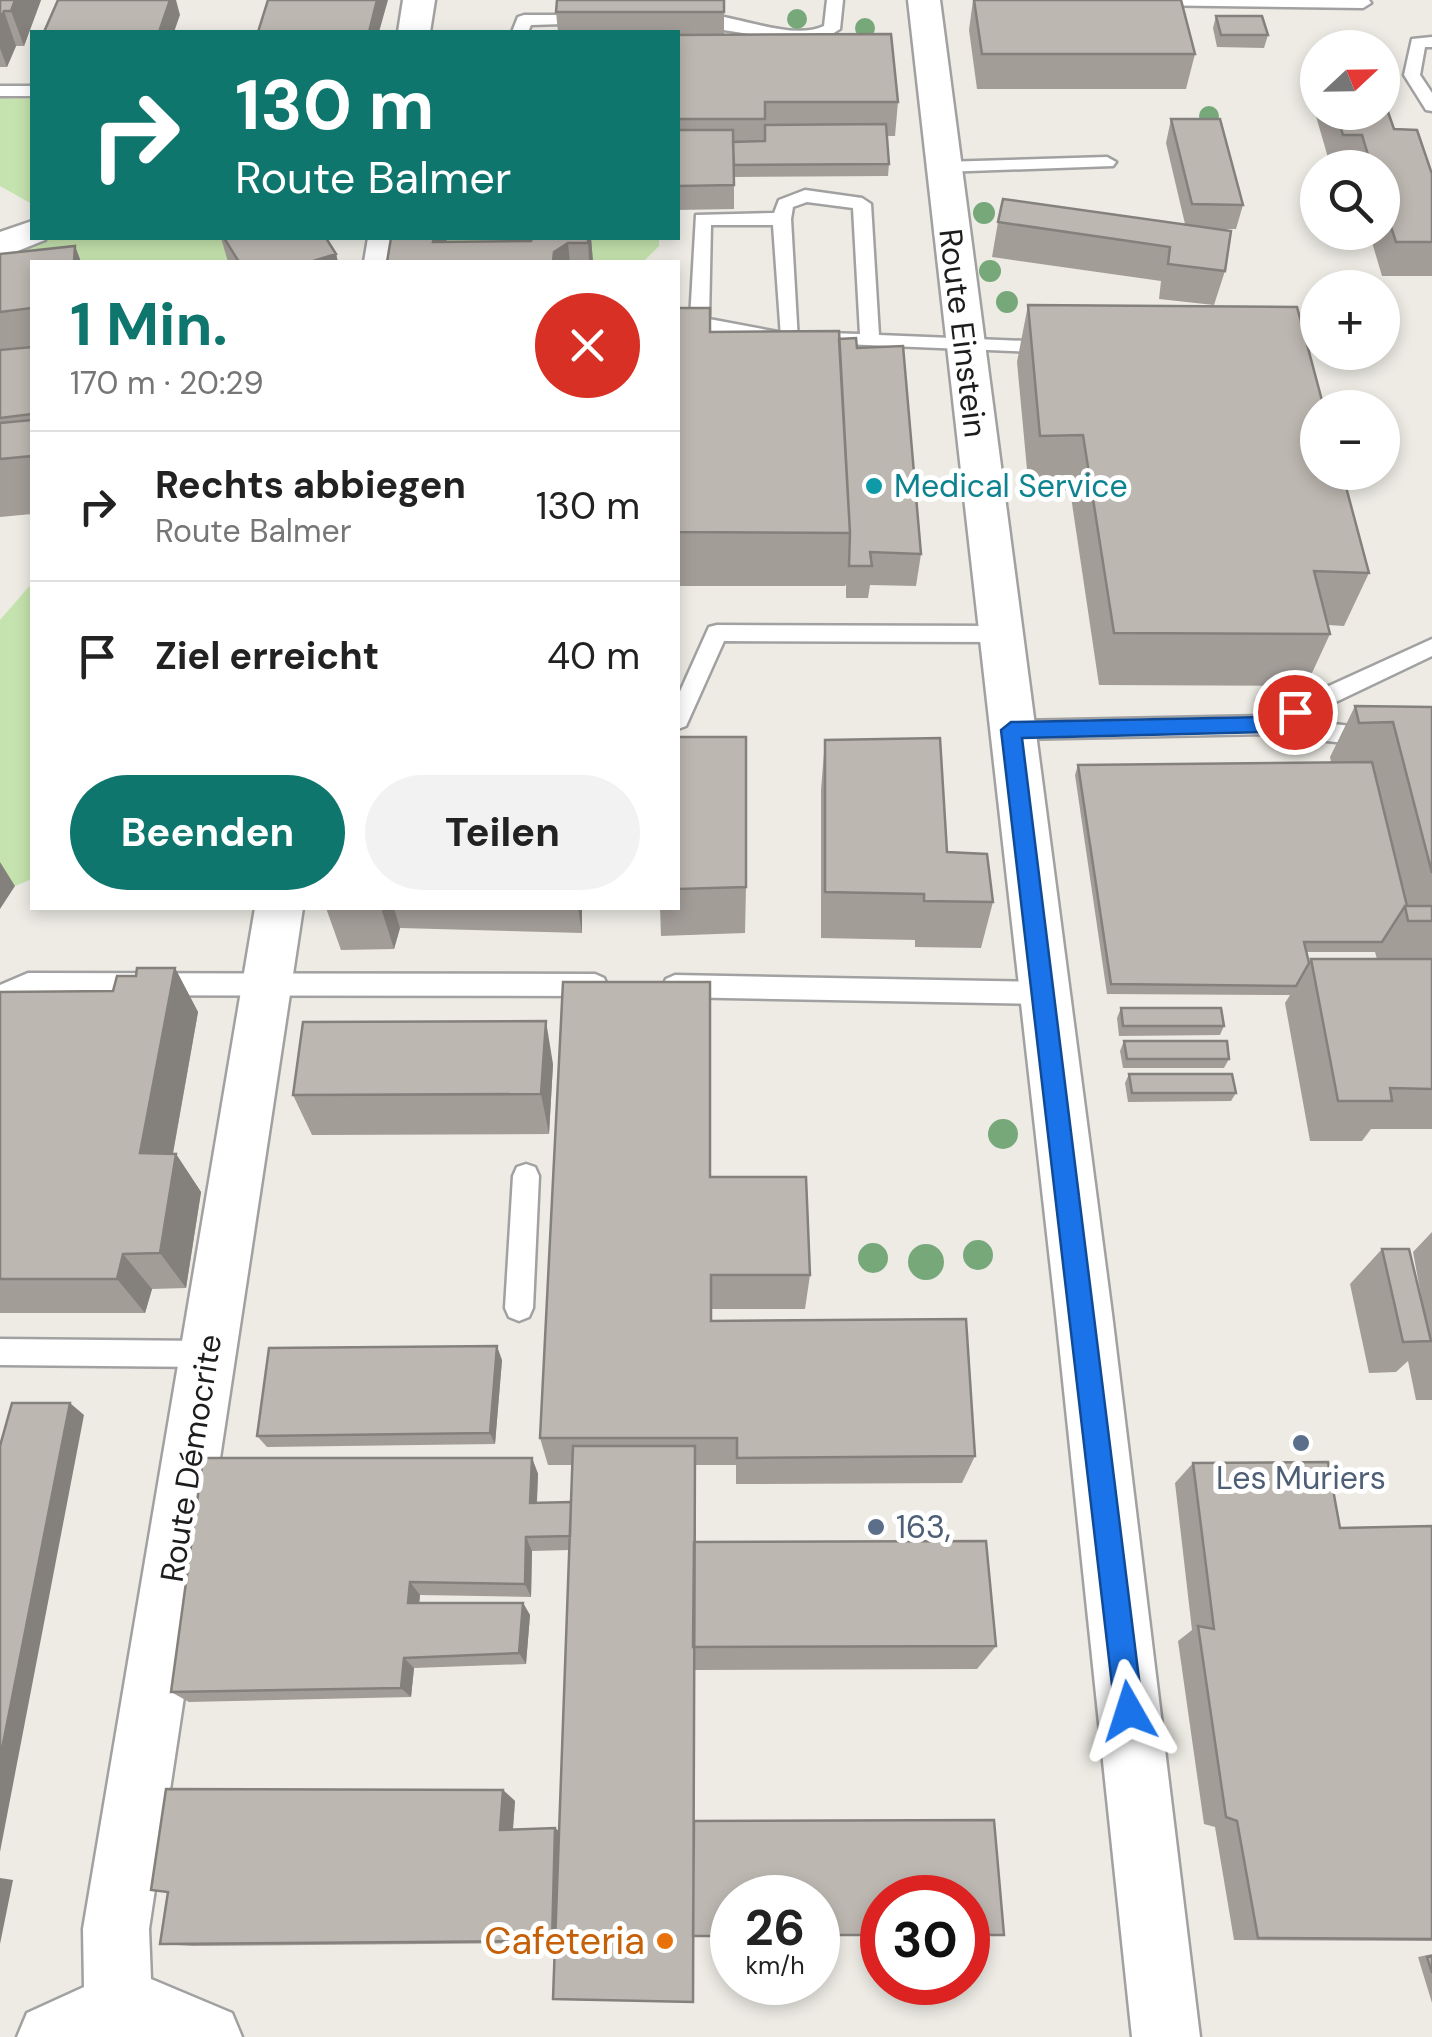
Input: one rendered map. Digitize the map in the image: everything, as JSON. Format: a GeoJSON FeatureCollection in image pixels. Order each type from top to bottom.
{"type":"FeatureCollection","features":[{"type":"Feature","properties":{"kind":"street"},"geometry":{"type":"LineString","coordinates":[[414,30],[419,0]]}},
{"type":"Feature","properties":{"kind":"street","name":"Route Einstein"},"geometry":{"type":"LineString","coordinates":[[924,0],[1046,992],[1166,2037]]}},
{"type":"Feature","properties":{"kind":"street"},"geometry":{"type":"LineString","coordinates":[[0,246],[30,233]]}},
{"type":"Feature","properties":{"kind":"street","name":"Route Démocrite"},"geometry":{"type":"LineString","coordinates":[[118,2010],[116,1929],[279,910]]}},
{"type":"Feature","properties":{"kind":"street"},"geometry":{"type":"LineString","coordinates":[[51,2037],[84,2018],[118,2010],[152,2010],[184,2020],[208,2037]]}},
{"type":"Feature","properties":{"kind":"lane"},"geometry":{"type":"LineString","coordinates":[[682,20],[721,20],[770,35],[805,39],[832,29],[835,0]]}},
{"type":"Feature","properties":{"kind":"lane"},"geometry":{"type":"LineString","coordinates":[[1142,0],[1363,3]]}},
{"type":"Feature","properties":{"kind":"lane"},"geometry":{"type":"LineString","coordinates":[[521,30],[524,20],[603,20]]}},
{"type":"Feature","properties":{"kind":"lane"},"geometry":{"type":"LineString","coordinates":[[1432,42],[1418,43],[1412,75],[1432,106]]}},
{"type":"Feature","properties":{"kind":"lane"},"geometry":{"type":"LineString","coordinates":[[0,90],[30,91]]}},
{"type":"Feature","properties":{"kind":"lane"},"geometry":{"type":"LineString","coordinates":[[942,167],[1107,162]]}},
{"type":"Feature","properties":{"kind":"lane"},"geometry":{"type":"LineString","coordinates":[[791,337],[782,220],[785,204],[804,196],[862,204],[870,340]]}},
{"type":"Feature","properties":{"kind":"lane"},"geometry":{"type":"LineString","coordinates":[[699,325],[702,219],[782,220]]}},
{"type":"Feature","properties":{"kind":"lane"},"geometry":{"type":"LineString","coordinates":[[680,326],[966,348],[1081,348]]}},
{"type":"Feature","properties":{"kind":"lane"},"geometry":{"type":"LineString","coordinates":[[680,715],[717,632],[1000,634]]}},
{"type":"Feature","properties":{"kind":"lane"},"geometry":{"type":"LineString","coordinates":[[1266,724],[1432,647]]}},
{"type":"Feature","properties":{"kind":"lane"},"geometry":{"type":"LineString","coordinates":[[1011,730],[1266,724],[1432,744]]}},
{"type":"Feature","properties":{"kind":"lane"},"geometry":{"type":"LineString","coordinates":[[0,996],[28,984],[267,983],[1046,992]]}},
{"type":"Feature","properties":{"kind":"lane"},"geometry":{"type":"LineString","coordinates":[[519,1308],[526,1176]]}},
{"type":"Feature","properties":{"kind":"lane"},"geometry":{"type":"LineString","coordinates":[[0,1352],[206,1354]]}},
{"type":"Feature","properties":{"kind":"green space"},"geometry":{"type":"Polygon","coordinates":[[[0,98],[30,99],[30,203],[0,186],[0,98]]]}},
{"type":"Feature","properties":{"kind":"green space"},"geometry":{"type":"Polygon","coordinates":[[[40,240],[225,240],[238,260],[30,262],[0,257],[40,240]]]}},
{"type":"Feature","properties":{"kind":"green space"},"geometry":{"type":"Polygon","coordinates":[[[426,240],[659,240],[659,246],[645,260],[423,260],[426,240]]]}},
{"type":"Feature","properties":{"kind":"green space"},"geometry":{"type":"Polygon","coordinates":[[[30,585],[30,880],[15,886],[0,881],[0,620],[30,585]]]}},
{"type":"Feature","properties":{"kind":"building"},"geometry":{"type":"Polygon","coordinates":[[[0,0],[15,0],[11,11],[4,11],[0,19],[0,0]]]}},
{"type":"Feature","properties":{"kind":"building"},"geometry":{"type":"Polygon","coordinates":[[[58,0],[170,0],[160,30],[45,30],[58,0]]]}},
{"type":"Feature","properties":{"kind":"building"},"geometry":{"type":"Polygon","coordinates":[[[268,0],[377,0],[370,30],[259,30],[268,0]]]}},
{"type":"Feature","properties":{"kind":"building"},"geometry":{"type":"Polygon","coordinates":[[[557,0],[724,0],[724,12],[556,12],[557,0]]]}},
{"type":"Feature","properties":{"kind":"building"},"geometry":{"type":"Polygon","coordinates":[[[974,0],[1181,0],[1195,54],[982,54],[974,0]]]}},
{"type":"Feature","properties":{"kind":"building"},"geometry":{"type":"Polygon","coordinates":[[[1216,16],[1262,16],[1268,35],[1221,35],[1216,16]]]}},
{"type":"Feature","properties":{"kind":"building"},"geometry":{"type":"Polygon","coordinates":[[[891,34],[898,102],[765,102],[765,119],[680,119],[680,35],[891,34]]]}},
{"type":"Feature","properties":{"kind":"building"},"geometry":{"type":"Polygon","coordinates":[[[1171,119],[1220,119],[1243,205],[1192,204],[1171,119]]]}},
{"type":"Feature","properties":{"kind":"building"},"geometry":{"type":"Polygon","coordinates":[[[886,124],[889,164],[734,165],[733,142],[765,141],[765,125],[886,124]]]}},
{"type":"Feature","properties":{"kind":"building"},"geometry":{"type":"Polygon","coordinates":[[[680,130],[733,130],[734,185],[680,186],[680,130]]]}},
{"type":"Feature","properties":{"kind":"building"},"geometry":{"type":"Polygon","coordinates":[[[1341,130],[1417,130],[1432,174],[1432,242],[1400,242],[1400,150],[1367,150],[1362,135],[1343,135],[1341,130]]]}},
{"type":"Feature","properties":{"kind":"building"},"geometry":{"type":"Polygon","coordinates":[[[1003,199],[1231,231],[1225,271],[1168,264],[1170,247],[998,222],[1003,199]]]}},
{"type":"Feature","properties":{"kind":"building"},"geometry":{"type":"Polygon","coordinates":[[[225,240],[327,240],[336,254],[316,260],[238,260],[225,240]]]}},
{"type":"Feature","properties":{"kind":"building"},"geometry":{"type":"Polygon","coordinates":[[[391,240],[588,240],[568,243],[554,252],[553,260],[387,260],[391,240]]]}},
{"type":"Feature","properties":{"kind":"building"},"geometry":{"type":"Polygon","coordinates":[[[75,246],[74,260],[30,260],[30,308],[0,312],[0,254],[75,246]]]}},
{"type":"Feature","properties":{"kind":"building"},"geometry":{"type":"Polygon","coordinates":[[[1028,305],[1297,307],[1300,370],[1314,370],[1319,390],[1300,390],[1300,490],[1347,490],[1369,573],[1314,571],[1330,634],[1114,633],[1083,435],[1040,436],[1028,305]]]}},
{"type":"Feature","properties":{"kind":"building"},"geometry":{"type":"Polygon","coordinates":[[[680,308],[710,308],[710,332],[839,331],[850,533],[680,532],[680,308]]]}},
{"type":"Feature","properties":{"kind":"building","name":"Medical Service"},"geometry":{"type":"Polygon","coordinates":[[[856,338],[857,348],[903,346],[921,554],[870,552],[872,566],[849,566],[839,339],[856,338]]]}},
{"type":"Feature","properties":{"kind":"building"},"geometry":{"type":"Polygon","coordinates":[[[30,347],[30,414],[0,418],[0,350],[30,347]]]}},
{"type":"Feature","properties":{"kind":"building"},"geometry":{"type":"Polygon","coordinates":[[[30,420],[30,456],[0,459],[0,423],[30,420]]]}},
{"type":"Feature","properties":{"kind":"building"},"geometry":{"type":"Polygon","coordinates":[[[1355,706],[1432,707],[1432,873],[1393,722],[1359,723],[1355,706]]]}},
{"type":"Feature","properties":{"kind":"building"},"geometry":{"type":"Polygon","coordinates":[[[680,737],[746,737],[746,887],[680,889],[680,737]]]}},
{"type":"Feature","properties":{"kind":"building"},"geometry":{"type":"Polygon","coordinates":[[[940,738],[947,852],[987,854],[993,902],[924,901],[924,894],[825,892],[825,740],[940,738]]]}},
{"type":"Feature","properties":{"kind":"building"},"geometry":{"type":"Polygon","coordinates":[[[1372,762],[1407,906],[1382,942],[1304,942],[1309,963],[1296,986],[1111,984],[1078,765],[1372,762]]]}},
{"type":"Feature","properties":{"kind":"building"},"geometry":{"type":"Polygon","coordinates":[[[1405,906],[1432,906],[1432,921],[1408,921],[1405,906]]]}},
{"type":"Feature","properties":{"kind":"building"},"geometry":{"type":"Polygon","coordinates":[[[1311,959],[1432,959],[1432,1089],[1390,1088],[1392,1101],[1338,1101],[1311,959]]]}},
{"type":"Feature","properties":{"kind":"building"},"geometry":{"type":"Polygon","coordinates":[[[137,968],[175,968],[140,1153],[176,1154],[160,1253],[123,1254],[117,1279],[0,1279],[0,992],[113,991],[117,976],[136,976],[137,968]]]}},
{"type":"Feature","properties":{"kind":"building"},"geometry":{"type":"Polygon","coordinates":[[[563,982],[710,982],[710,1177],[806,1177],[810,1275],[711,1275],[711,1321],[966,1319],[975,1456],[737,1458],[737,1438],[540,1438],[563,982]]]}},
{"type":"Feature","properties":{"kind":"building"},"geometry":{"type":"Polygon","coordinates":[[[1121,1008],[1221,1008],[1224,1026],[1123,1026],[1121,1008]]]}},
{"type":"Feature","properties":{"kind":"building"},"geometry":{"type":"Polygon","coordinates":[[[546,1021],[541,1094],[293,1095],[303,1022],[546,1021]]]}},
{"type":"Feature","properties":{"kind":"building"},"geometry":{"type":"Polygon","coordinates":[[[1124,1041],[1227,1041],[1229,1059],[1127,1059],[1124,1041]]]}},
{"type":"Feature","properties":{"kind":"building"},"geometry":{"type":"Polygon","coordinates":[[[1129,1074],[1232,1074],[1236,1093],[1132,1093],[1129,1074]]]}},
{"type":"Feature","properties":{"kind":"building"},"geometry":{"type":"Polygon","coordinates":[[[1382,1249],[1409,1249],[1431,1341],[1403,1342],[1382,1249]]]}},
{"type":"Feature","properties":{"kind":"building"},"geometry":{"type":"Polygon","coordinates":[[[497,1346],[490,1433],[257,1436],[269,1348],[497,1346]]]}},
{"type":"Feature","properties":{"kind":"building"},"geometry":{"type":"Polygon","coordinates":[[[12,1403],[70,1403],[0,1759],[0,1446],[12,1403]]]}},
{"type":"Feature","properties":{"kind":"building"},"geometry":{"type":"Polygon","coordinates":[[[573,1446],[695,1446],[693,2002],[553,1999],[573,1446]]]}},
{"type":"Feature","properties":{"kind":"building"},"geometry":{"type":"Polygon","coordinates":[[[203,1458],[532,1458],[530,1503],[571,1502],[570,1536],[526,1537],[525,1584],[410,1582],[408,1603],[523,1603],[519,1653],[404,1658],[401,1688],[171,1692],[203,1458]]]}},
{"type":"Feature","properties":{"kind":"building"},"geometry":{"type":"Polygon","coordinates":[[[1328,1462],[1340,1528],[1432,1526],[1432,1939],[1258,1938],[1237,1821],[1226,1817],[1198,1626],[1214,1629],[1193,1463],[1328,1462]]]}},
{"type":"Feature","properties":{"kind":"building"},"geometry":{"type":"Polygon","coordinates":[[[986,1541],[996,1646],[693,1647],[694,1542],[986,1541]]]}},
{"type":"Feature","properties":{"kind":"building"},"geometry":{"type":"Polygon","coordinates":[[[166,1789],[503,1790],[500,1830],[555,1828],[552,1941],[160,1944],[168,1892],[151,1890],[166,1789]]]}},
{"type":"Feature","properties":{"kind":"building"},"geometry":{"type":"Polygon","coordinates":[[[994,1820],[1004,1935],[990,1935],[990,1875],[860,1875],[860,1935],[840,1935],[840,1875],[710,1875],[710,1936],[693,1936],[694,1821],[994,1820]]]}},
{"type":"Feature","properties":{"kind":"place","name":"Medical Service"},"geometry":{"type":"Point","coordinates":[874,486]}},
{"type":"Feature","properties":{"kind":"place","name":"Les Muriers"},"geometry":{"type":"Point","coordinates":[1301,1443]}},
{"type":"Feature","properties":{"kind":"place","name":"163,"},"geometry":{"type":"Point","coordinates":[876,1527]}},
{"type":"Feature","properties":{"kind":"place","name":"Cafeteria"},"geometry":{"type":"Point","coordinates":[665,1941]}},
{"type":"Feature","properties":{"kind":"route"},"geometry":{"type":"LineString","coordinates":[[1129,1711],[1046,992],[1011,730],[1266,724],[1295,712]]}}]}
